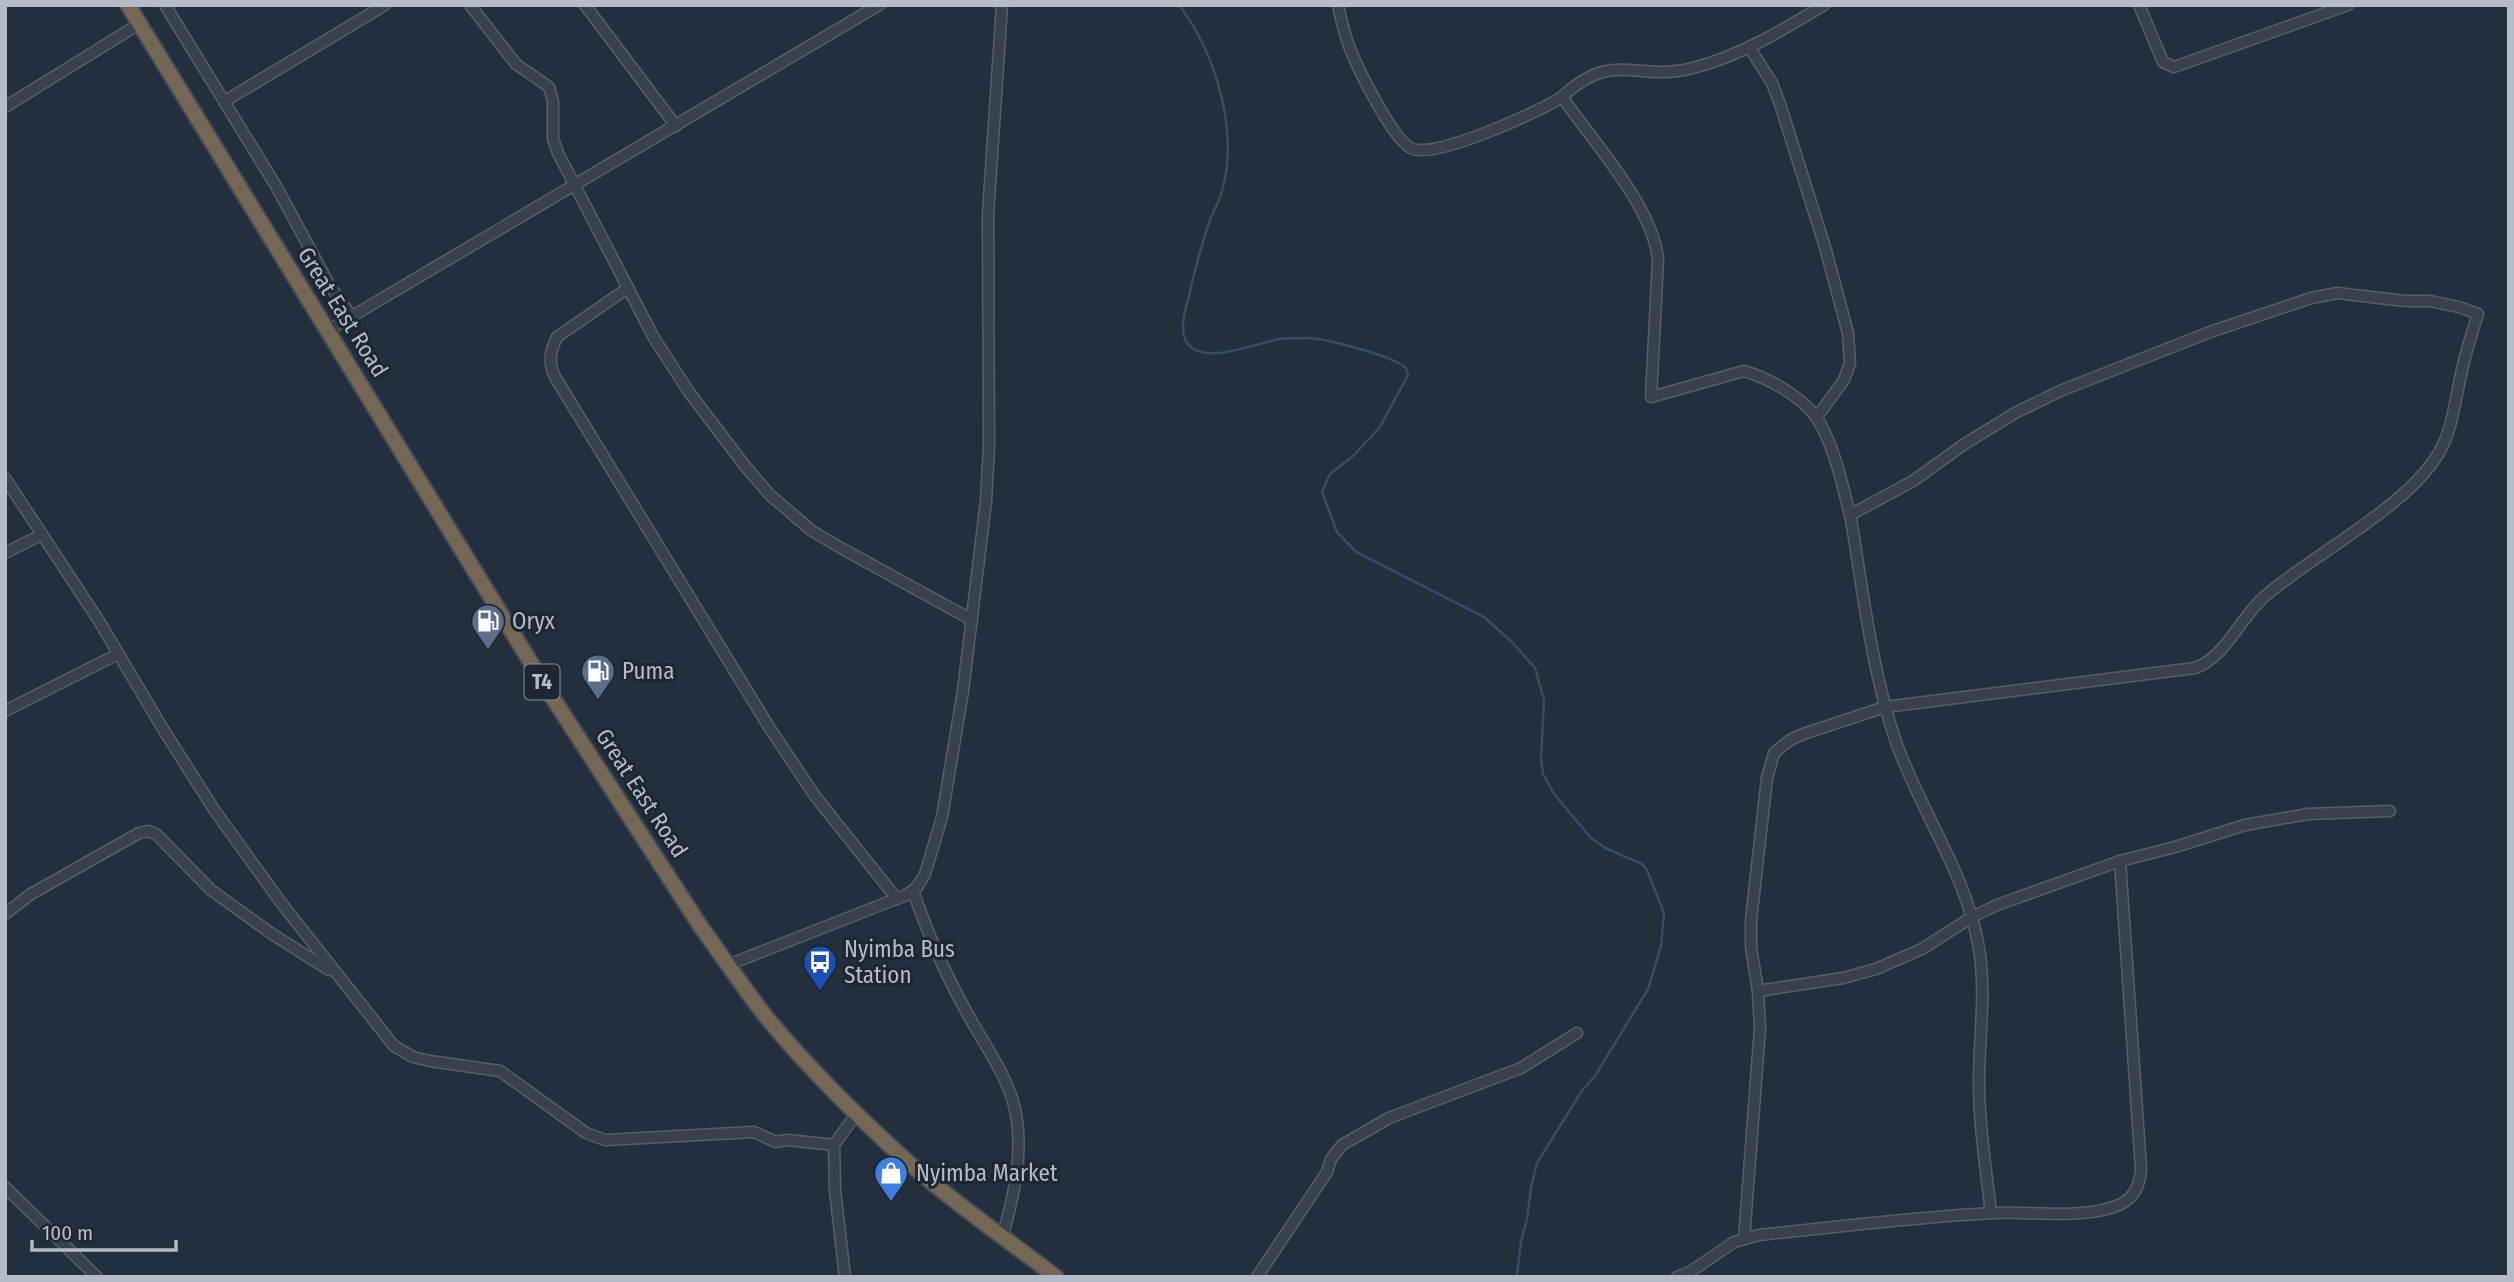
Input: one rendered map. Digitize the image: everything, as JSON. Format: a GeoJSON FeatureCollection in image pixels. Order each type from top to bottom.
{"type":"FeatureCollection","features":[{"type":"Feature","properties":{"kind":"highway","name":"Great East Road"},"geometry":{"type":"LineString","coordinates":[[128,5],[547,689],[728,965],[766,1017],[856,1114],[912,1165],[1002,1238],[1056,1277]]}},
{"type":"Feature","properties":{"kind":"street"},"geometry":{"type":"LineString","coordinates":[[165,5],[276,186],[318,266],[352,317]]}},
{"type":"Feature","properties":{"kind":"street"},"geometry":{"type":"LineString","coordinates":[[225,101],[385,5]]}},
{"type":"Feature","properties":{"kind":"street"},"geometry":{"type":"LineString","coordinates":[[470,5],[516,64],[549,87],[553,101],[553,139],[575,186],[654,338],[745,466],[770,495],[812,531],[972,621]]}},
{"type":"Feature","properties":{"kind":"street"},"geometry":{"type":"LineString","coordinates":[[585,5],[676,126]]}},
{"type":"Feature","properties":{"kind":"street"},"geometry":{"type":"LineString","coordinates":[[327,331],[879,5]]}},
{"type":"Feature","properties":{"kind":"street"},"geometry":{"type":"LineString","coordinates":[[728,965],[913,891],[925,874],[942,817],[972,621],[986,501],[989,446],[988,214],[1002,5]]}},
{"type":"Feature","properties":{"kind":"street"},"geometry":{"type":"LineString","coordinates":[[1338,5],[1349,45],[1366,84],[1401,142],[1412,149],[1427,150],[1503,127],[1562,97],[1585,78],[1601,72],[1616,68],[1679,71],[1723,60],[1824,5]]}},
{"type":"Feature","properties":{"kind":"street"},"geometry":{"type":"LineString","coordinates":[[2139,5],[2163,62],[2174,67],[2348,5]]}},
{"type":"Feature","properties":{"kind":"street"},"geometry":{"type":"LineString","coordinates":[[5,107],[139,24]]}},
{"type":"Feature","properties":{"kind":"street"},"geometry":{"type":"LineString","coordinates":[[1749,47],[1772,83],[1780,104],[1822,235],[1848,333],[1850,363],[1844,380],[1816,417]]}},
{"type":"Feature","properties":{"kind":"street"},"geometry":{"type":"LineString","coordinates":[[1562,97],[1618,174],[1641,211],[1656,244],[1658,261],[1651,397],[1744,371],[1795,397],[1816,417],[1832,455],[1850,515],[1885,707],[1898,746],[1972,917],[1982,975],[1980,1108],[1991,1213]]}},
{"type":"Feature","properties":{"kind":"street"},"geometry":{"type":"LineString","coordinates":[[628,288],[557,337],[551,348],[550,360],[555,377],[769,727],[815,796],[897,899]]}},
{"type":"Feature","properties":{"kind":"street"},"geometry":{"type":"LineString","coordinates":[[1744,1239],[1756,1107],[1760,1013],[1751,947],[1751,920],[1771,760],[1780,747],[1803,734],[1885,707],[2195,668],[2208,663],[2261,600],[2409,489],[2430,465],[2446,437],[2467,347],[2478,314],[2430,301],[2337,293],[2311,298],[2210,332],[2049,397],[1995,425],[1913,481],[1850,515]]}},
{"type":"Feature","properties":{"kind":"street"},"geometry":{"type":"LineString","coordinates":[[5,478],[118,653],[215,811],[335,974],[394,1046],[402,1052],[430,1061],[500,1071],[598,1139],[754,1132],[776,1142],[788,1140],[834,1145]]}},
{"type":"Feature","properties":{"kind":"street"},"geometry":{"type":"LineString","coordinates":[[5,553],[41,535]]}},
{"type":"Feature","properties":{"kind":"street"},"geometry":{"type":"LineString","coordinates":[[5,710],[118,653]]}},
{"type":"Feature","properties":{"kind":"street"},"geometry":{"type":"LineString","coordinates":[[1758,990],[1843,978],[1877,969],[1922,949],[1972,917],[1997,905],[2120,861],[2264,820],[2308,814],[2390,811]]}},
{"type":"Feature","properties":{"kind":"street"},"geometry":{"type":"LineString","coordinates":[[5,914],[31,894],[139,833],[148,831],[156,834],[211,890],[237,910],[335,974]]}},
{"type":"Feature","properties":{"kind":"street"},"geometry":{"type":"LineString","coordinates":[[1677,1277],[1734,1242],[1759,1235],[1991,1213],[2101,1210],[2123,1203],[2134,1194],[2141,1169],[2120,861]]}},
{"type":"Feature","properties":{"kind":"street"},"geometry":{"type":"LineString","coordinates":[[913,891],[950,981],[1007,1086],[1014,1105],[1018,1157],[1002,1238]]}},
{"type":"Feature","properties":{"kind":"street"},"geometry":{"type":"LineString","coordinates":[[1257,1277],[1342,1145],[1389,1118],[1521,1068],[1577,1033]]}},
{"type":"Feature","properties":{"kind":"street"},"geometry":{"type":"LineString","coordinates":[[845,1277],[835,1190],[834,1145],[856,1114]]}},
{"type":"Feature","properties":{"kind":"street"},"geometry":{"type":"LineString","coordinates":[[5,1187],[97,1277]]}},
{"type":"Feature","properties":{"kind":"waterway"},"geometry":{"type":"LineString","coordinates":[[1179,5],[1204,46],[1213,70],[1221,94],[1228,144],[1222,191],[1203,241],[1185,313],[1185,339],[1192,348],[1214,353],[1243,349],[1279,339],[1315,339],[1374,353],[1406,368],[1408,375],[1380,427],[1354,455],[1330,474],[1322,492],[1337,532],[1356,552],[1484,617],[1512,642],[1535,668],[1544,700],[1541,758],[1543,774],[1554,794],[1591,838],[1605,848],[1642,864],[1647,870],[1664,913],[1661,946],[1648,989],[1595,1076],[1583,1089],[1537,1163],[1517,1275]]}},
{"type":"Feature","properties":{"kind":"place","name":"Oryx"},"geometry":{"type":"Point","coordinates":[488,651]}},
{"type":"Feature","properties":{"kind":"place","name":"Puma"},"geometry":{"type":"Point","coordinates":[598,701]}},
{"type":"Feature","properties":{"kind":"place","name":"Nyimba Bus Station"},"geometry":{"type":"Point","coordinates":[820,992]}},
{"type":"Feature","properties":{"kind":"place","name":"Nyimba Market"},"geometry":{"type":"Point","coordinates":[891,1203]}}]}
